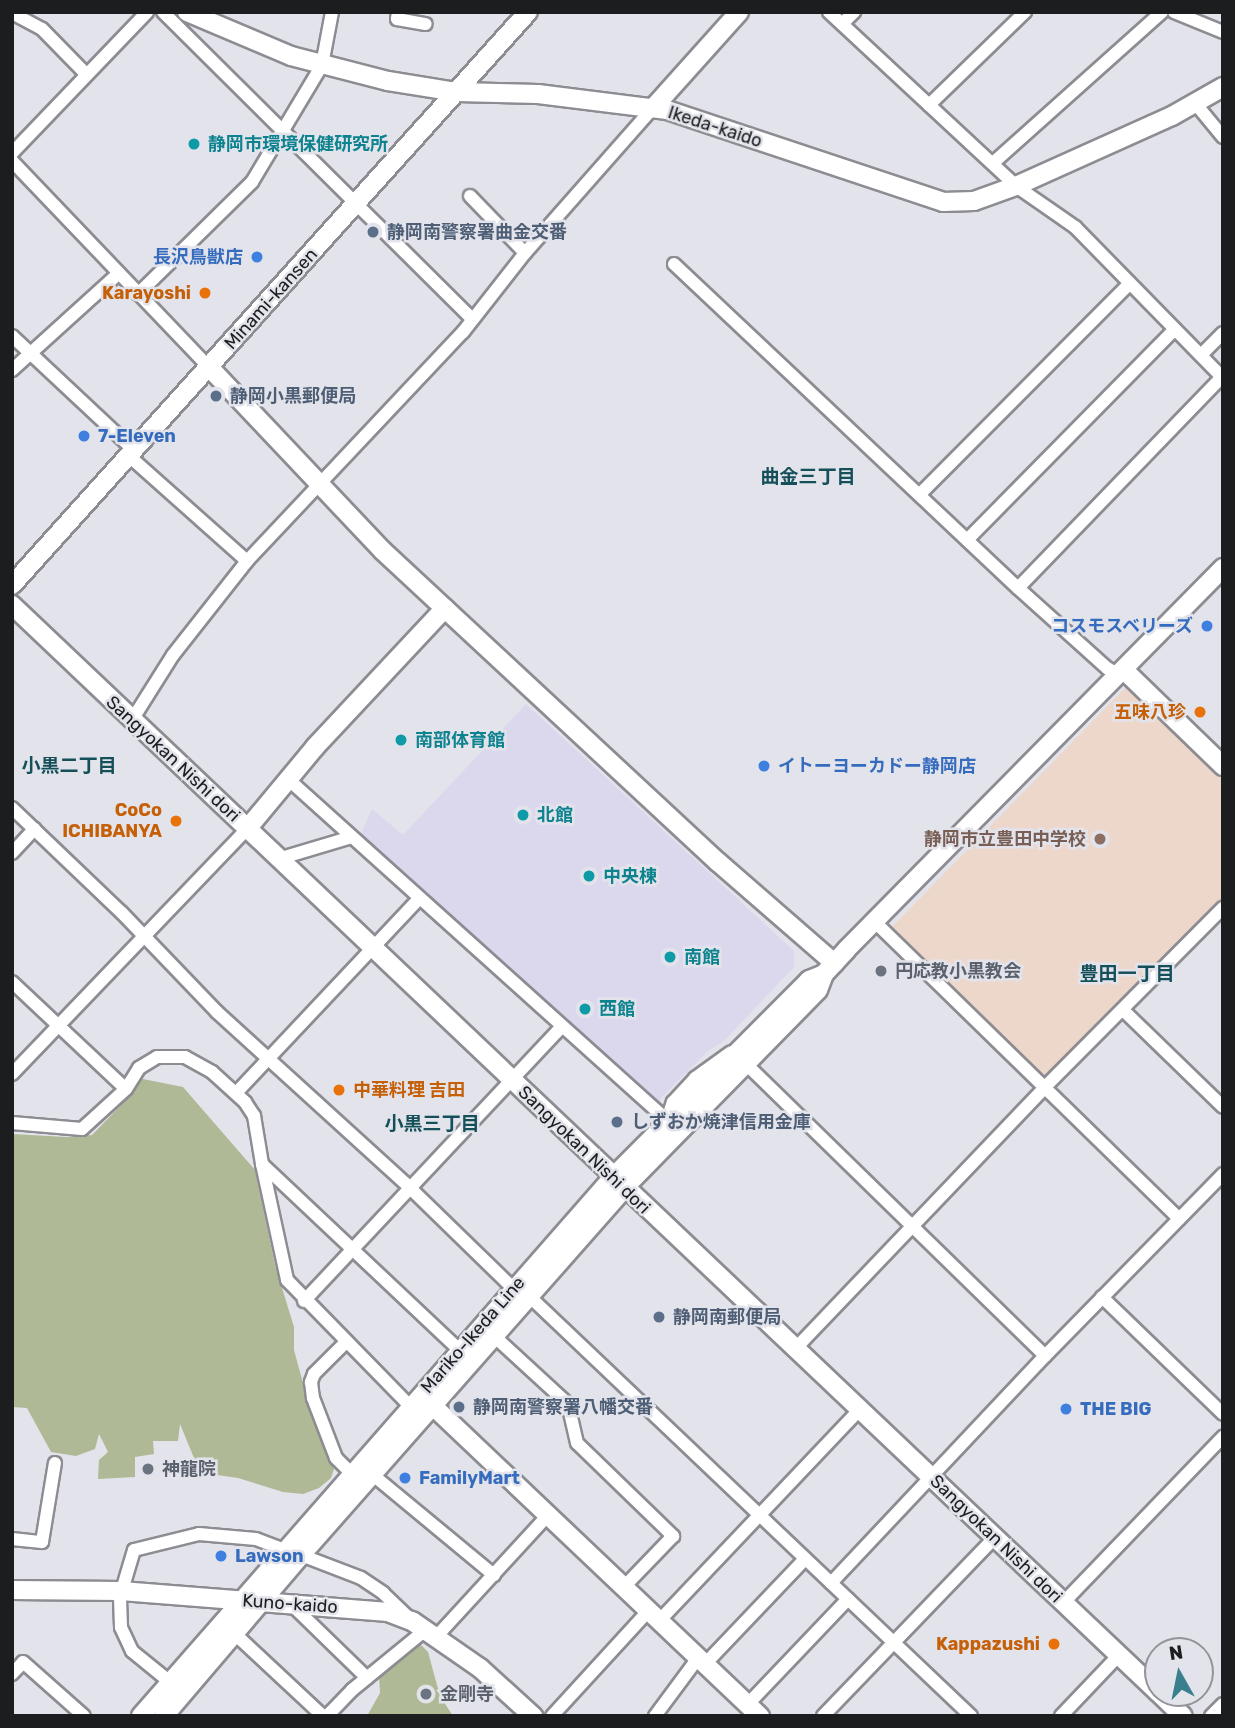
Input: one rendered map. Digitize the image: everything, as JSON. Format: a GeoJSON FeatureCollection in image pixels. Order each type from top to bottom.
{"type":"FeatureCollection","features":[{"type":"Feature","properties":{"kind":"street"},"geometry":{"type":"LineString","coordinates":[[12,153],[147,12]]}},
{"type":"Feature","properties":{"kind":"street"},"geometry":{"type":"LineString","coordinates":[[163,12],[471,318]]}},
{"type":"Feature","properties":{"kind":"street","name":"Ikeda-kaido"},"geometry":{"type":"LineString","coordinates":[[187,12],[264,46],[321,65],[388,81],[457,92],[538,94],[653,108],[943,202],[974,201],[1016,186],[1195,103],[1223,87]]}},
{"type":"Feature","properties":{"kind":"street"},"geometry":{"type":"LineString","coordinates":[[138,294],[252,182],[321,65],[332,12]]}},
{"type":"Feature","properties":{"kind":"street"},"geometry":{"type":"LineString","coordinates":[[398,12],[397,19],[426,24]]}},
{"type":"Feature","properties":{"kind":"street","name":"Minami-kansen"},"geometry":{"type":"LineString","coordinates":[[12,585],[358,204],[528,12]]}},
{"type":"Feature","properties":{"kind":"street"},"geometry":{"type":"LineString","coordinates":[[132,720],[173,655],[247,561],[463,331],[525,253],[739,12]]}},
{"type":"Feature","properties":{"kind":"street"},"geometry":{"type":"LineString","coordinates":[[829,12],[1016,186],[1075,227],[1222,377],[1018,588]]}},
{"type":"Feature","properties":{"kind":"street"},"geometry":{"type":"LineString","coordinates":[[843,23],[854,12]]}},
{"type":"Feature","properties":{"kind":"street"},"geometry":{"type":"LineString","coordinates":[[929,105],[1025,12]]}},
{"type":"Feature","properties":{"kind":"street"},"geometry":{"type":"LineString","coordinates":[[993,163],[1162,12]]}},
{"type":"Feature","properties":{"kind":"street"},"geometry":{"type":"LineString","coordinates":[[1174,12],[1223,32]]}},
{"type":"Feature","properties":{"kind":"street"},"geometry":{"type":"LineString","coordinates":[[12,13],[42,29],[87,75]]}},
{"type":"Feature","properties":{"kind":"street"},"geometry":{"type":"LineString","coordinates":[[1195,103],[1223,137]]}},
{"type":"Feature","properties":{"kind":"street"},"geometry":{"type":"LineString","coordinates":[[12,162],[320,486],[445,608],[718,862],[835,963]]}},
{"type":"Feature","properties":{"kind":"street"},"geometry":{"type":"LineString","coordinates":[[470,196],[525,253]]}},
{"type":"Feature","properties":{"kind":"street"},"geometry":{"type":"LineString","coordinates":[[674,264],[1018,588],[1107,668],[1121,672],[1223,766]]}},
{"type":"Feature","properties":{"kind":"street"},"geometry":{"type":"LineString","coordinates":[[12,370],[118,274]]}},
{"type":"Feature","properties":{"kind":"street"},"geometry":{"type":"LineString","coordinates":[[920,494],[1129,284]]}},
{"type":"Feature","properties":{"kind":"street"},"geometry":{"type":"LineString","coordinates":[[967,540],[1174,330]]}},
{"type":"Feature","properties":{"kind":"street"},"geometry":{"type":"LineString","coordinates":[[1200,355],[1223,333]]}},
{"type":"Feature","properties":{"kind":"street"},"geometry":{"type":"LineString","coordinates":[[12,336],[247,561]]}},
{"type":"Feature","properties":{"kind":"street","name":"Mariko-Ikeda Line"},"geometry":{"type":"LineString","coordinates":[[141,1716],[241,1601],[373,1475],[433,1406],[466,1356],[519,1292],[618,1182],[743,1053],[809,980],[835,963],[1223,568]]}},
{"type":"Feature","properties":{"kind":"street","name":"Sangyokan Nishi dori"},"geometry":{"type":"LineString","coordinates":[[12,605],[1144,1679]]}},
{"type":"Feature","properties":{"kind":"street"},"geometry":{"type":"LineString","coordinates":[[12,1074],[247,829],[315,747],[445,608]]}},
{"type":"Feature","properties":{"kind":"street"},"geometry":{"type":"LineString","coordinates":[[289,780],[667,1120]]}},
{"type":"Feature","properties":{"kind":"street"},"geometry":{"type":"LineString","coordinates":[[12,808],[217,1012],[409,1187],[971,1716]]}},
{"type":"Feature","properties":{"kind":"street"},"geometry":{"type":"LineString","coordinates":[[12,852],[34,829]]}},
{"type":"Feature","properties":{"kind":"street"},"geometry":{"type":"LineString","coordinates":[[278,859],[352,837]]}},
{"type":"Feature","properties":{"kind":"street"},"geometry":{"type":"LineString","coordinates":[[236,1093],[420,898]]}},
{"type":"Feature","properties":{"kind":"street"},"geometry":{"type":"LineString","coordinates":[[795,1349],[1044,1088],[1223,908]]}},
{"type":"Feature","properties":{"kind":"street"},"geometry":{"type":"LineString","coordinates":[[875,922],[1179,1219]]}},
{"type":"Feature","properties":{"kind":"street"},"geometry":{"type":"LineString","coordinates":[[12,982],[126,1089]]}},
{"type":"Feature","properties":{"kind":"street"},"geometry":{"type":"LineString","coordinates":[[1123,1010],[1223,1107]]}},
{"type":"Feature","properties":{"kind":"street"},"geometry":{"type":"LineString","coordinates":[[304,1301],[562,1026]]}},
{"type":"Feature","properties":{"kind":"street"},"geometry":{"type":"LineString","coordinates":[[743,1053],[912,1226],[1045,1356]]}},
{"type":"Feature","properties":{"kind":"street","name":"Mariko-Ikeda Line"},"geometry":{"type":"LineString","coordinates":[[618,1182],[667,1120],[743,1053]]}},
{"type":"Feature","properties":{"kind":"street"},"geometry":{"type":"LineString","coordinates":[[12,1122],[82,1129],[126,1089],[139,1068],[148,1061],[173,1055],[185,1057],[212,1072],[236,1093],[254,1116],[274,1213],[281,1266],[287,1280],[304,1301],[411,1407],[433,1406],[754,1710],[848,1599]]}},
{"type":"Feature","properties":{"kind":"street"},"geometry":{"type":"LineString","coordinates":[[262,1164],[466,1356]]}},
{"type":"Feature","properties":{"kind":"street"},"geometry":{"type":"LineString","coordinates":[[831,1583],[1045,1356],[1223,1174]]}},
{"type":"Feature","properties":{"kind":"street","name":"Mariko-Ikeda Line"},"geometry":{"type":"LineString","coordinates":[[164,1716],[262,1602],[293,1553],[352,1474],[411,1407],[466,1356],[494,1336],[519,1292]]}},
{"type":"Feature","properties":{"kind":"street"},"geometry":{"type":"LineString","coordinates":[[1102,1297],[1223,1414]]}},
{"type":"Feature","properties":{"kind":"street"},"geometry":{"type":"LineString","coordinates":[[494,1336],[568,1404],[577,1443],[673,1536],[624,1587]]}},
{"type":"Feature","properties":{"kind":"street"},"geometry":{"type":"LineString","coordinates":[[345,1343],[313,1374],[311,1390],[336,1458],[352,1474],[373,1475],[494,1575]]}},
{"type":"Feature","properties":{"kind":"street"},"geometry":{"type":"LineString","coordinates":[[552,1716],[759,1515],[859,1410]]}},
{"type":"Feature","properties":{"kind":"street"},"geometry":{"type":"LineString","coordinates":[[1063,1603],[1223,1437]]}},
{"type":"Feature","properties":{"kind":"street"},"geometry":{"type":"LineString","coordinates":[[12,1539],[42,1542],[55,1463]]}},
{"type":"Feature","properties":{"kind":"street"},"geometry":{"type":"LineString","coordinates":[[234,1634],[325,1716],[424,1630],[494,1575],[548,1515]]}},
{"type":"Feature","properties":{"kind":"street"},"geometry":{"type":"LineString","coordinates":[[170,1682],[132,1651],[124,1638],[119,1612],[121,1591],[134,1550],[183,1537],[199,1534],[256,1539],[360,1578],[383,1593],[424,1630]]}},
{"type":"Feature","properties":{"kind":"street"},"geometry":{"type":"LineString","coordinates":[[823,1716],[994,1538]]}},
{"type":"Feature","properties":{"kind":"street"},"geometry":{"type":"LineString","coordinates":[[655,1716],[701,1661],[805,1559]]}},
{"type":"Feature","properties":{"kind":"street","name":"Kuno-kaido"},"geometry":{"type":"LineString","coordinates":[[12,1590],[121,1591],[388,1612],[424,1630],[480,1668],[533,1716]]}},
{"type":"Feature","properties":{"kind":"street"},"geometry":{"type":"LineString","coordinates":[[290,1604],[367,1678]]}},
{"type":"Feature","properties":{"kind":"street"},"geometry":{"type":"LineString","coordinates":[[1061,1716],[1119,1655]]}},
{"type":"Feature","properties":{"kind":"street"},"geometry":{"type":"LineString","coordinates":[[12,1674],[23,1662],[84,1716]]}},
{"type":"Feature","properties":{"kind":"street"},"geometry":{"type":"LineString","coordinates":[[1211,1716],[1223,1704]]}},
{"type":"Feature","properties":{"kind":"shaded area","name":"静岡市立豊田中学校"},"geometry":{"type":"Polygon","coordinates":[[[1128,685],[1223,777],[1223,901],[1046,1082],[889,930],[1128,685]]]}},
{"type":"Feature","properties":{"kind":"shaded area"},"geometry":{"type":"Polygon","coordinates":[[[526,704],[794,951],[794,967],[724,1041],[708,1051],[661,1098],[658,1106],[360,836],[372,809],[403,835],[526,704]]]}},
{"type":"Feature","properties":{"kind":"green space"},"geometry":{"type":"Polygon","coordinates":[[[138,1078],[183,1087],[255,1170],[275,1265],[294,1327],[294,1350],[306,1394],[334,1469],[331,1478],[319,1488],[303,1494],[283,1492],[238,1478],[210,1474],[194,1458],[180,1424],[178,1441],[153,1441],[154,1454],[135,1457],[135,1477],[98,1479],[99,1460],[108,1452],[99,1434],[95,1449],[76,1456],[51,1452],[27,1408],[12,1407],[12,1134],[66,1137],[92,1135],[128,1098],[138,1078]]]}},
{"type":"Feature","properties":{"kind":"green space"},"geometry":{"type":"Polygon","coordinates":[[[420,1644],[428,1652],[440,1696],[453,1716],[367,1716],[380,1693],[379,1675],[420,1644]]]}},
{"type":"Feature","properties":{"kind":"place","name":"静岡市環境保健研究所"},"geometry":{"type":"Point","coordinates":[194,144]}},
{"type":"Feature","properties":{"kind":"place","name":"静岡南警察署曲金交番"},"geometry":{"type":"Point","coordinates":[373,232]}},
{"type":"Feature","properties":{"kind":"place","name":"長沢鳥獣店"},"geometry":{"type":"Point","coordinates":[257,257]}},
{"type":"Feature","properties":{"kind":"place","name":"Karayoshi"},"geometry":{"type":"Point","coordinates":[205,293]}},
{"type":"Feature","properties":{"kind":"place","name":"静岡小黒郵便局"},"geometry":{"type":"Point","coordinates":[216,396]}},
{"type":"Feature","properties":{"kind":"place","name":"7-Eleven"},"geometry":{"type":"Point","coordinates":[84,436]}},
{"type":"Feature","properties":{"kind":"place","name":"コスモスベリーズ"},"geometry":{"type":"Point","coordinates":[1207,626]}},
{"type":"Feature","properties":{"kind":"place","name":"五味八珍"},"geometry":{"type":"Point","coordinates":[1200,712]}},
{"type":"Feature","properties":{"kind":"place","name":"南部体育館"},"geometry":{"type":"Point","coordinates":[401,740]}},
{"type":"Feature","properties":{"kind":"place","name":"イトーヨーカドー静岡店"},"geometry":{"type":"Point","coordinates":[764,766]}},
{"type":"Feature","properties":{"kind":"place","name":"北館"},"geometry":{"type":"Point","coordinates":[523,815]}},
{"type":"Feature","properties":{"kind":"place","name":"CoCo ICHIBANYA"},"geometry":{"type":"Point","coordinates":[176,821]}},
{"type":"Feature","properties":{"kind":"place","name":"静岡市立豊田中学校"},"geometry":{"type":"Point","coordinates":[1100,839]}},
{"type":"Feature","properties":{"kind":"place","name":"中央棟"},"geometry":{"type":"Point","coordinates":[589,876]}},
{"type":"Feature","properties":{"kind":"place","name":"南館"},"geometry":{"type":"Point","coordinates":[670,957]}},
{"type":"Feature","properties":{"kind":"place","name":"円応教小黒教会"},"geometry":{"type":"Point","coordinates":[881,971]}},
{"type":"Feature","properties":{"kind":"place","name":"西館"},"geometry":{"type":"Point","coordinates":[585,1009]}},
{"type":"Feature","properties":{"kind":"place","name":"中華料理 吉田"},"geometry":{"type":"Point","coordinates":[339,1090]}},
{"type":"Feature","properties":{"kind":"place","name":"しずおか焼津信用金庫"},"geometry":{"type":"Point","coordinates":[617,1122]}},
{"type":"Feature","properties":{"kind":"place","name":"静岡南郵便局"},"geometry":{"type":"Point","coordinates":[659,1317]}},
{"type":"Feature","properties":{"kind":"place","name":"静岡南警察署八幡交番"},"geometry":{"type":"Point","coordinates":[459,1407]}},
{"type":"Feature","properties":{"kind":"place","name":"THE BIG"},"geometry":{"type":"Point","coordinates":[1066,1409]}},
{"type":"Feature","properties":{"kind":"place","name":"神龍院"},"geometry":{"type":"Point","coordinates":[148,1469]}},
{"type":"Feature","properties":{"kind":"place","name":"FamilyMart"},"geometry":{"type":"Point","coordinates":[405,1478]}},
{"type":"Feature","properties":{"kind":"place","name":"Lawson"},"geometry":{"type":"Point","coordinates":[221,1556]}},
{"type":"Feature","properties":{"kind":"place","name":"Kappazushi"},"geometry":{"type":"Point","coordinates":[1054,1644]}},
{"type":"Feature","properties":{"kind":"place","name":"金剛寺"},"geometry":{"type":"Point","coordinates":[426,1694]}},
{"type":"Feature","properties":{"kind":"district","name":"曲金三丁目"},"geometry":{"type":"Point","coordinates":[808,477]}},
{"type":"Feature","properties":{"kind":"district","name":"小黒二丁目"},"geometry":{"type":"Point","coordinates":[69,766]}},
{"type":"Feature","properties":{"kind":"district","name":"豊田一丁目"},"geometry":{"type":"Point","coordinates":[1127,974]}},
{"type":"Feature","properties":{"kind":"district","name":"小黒三丁目"},"geometry":{"type":"Point","coordinates":[432,1124]}}]}
